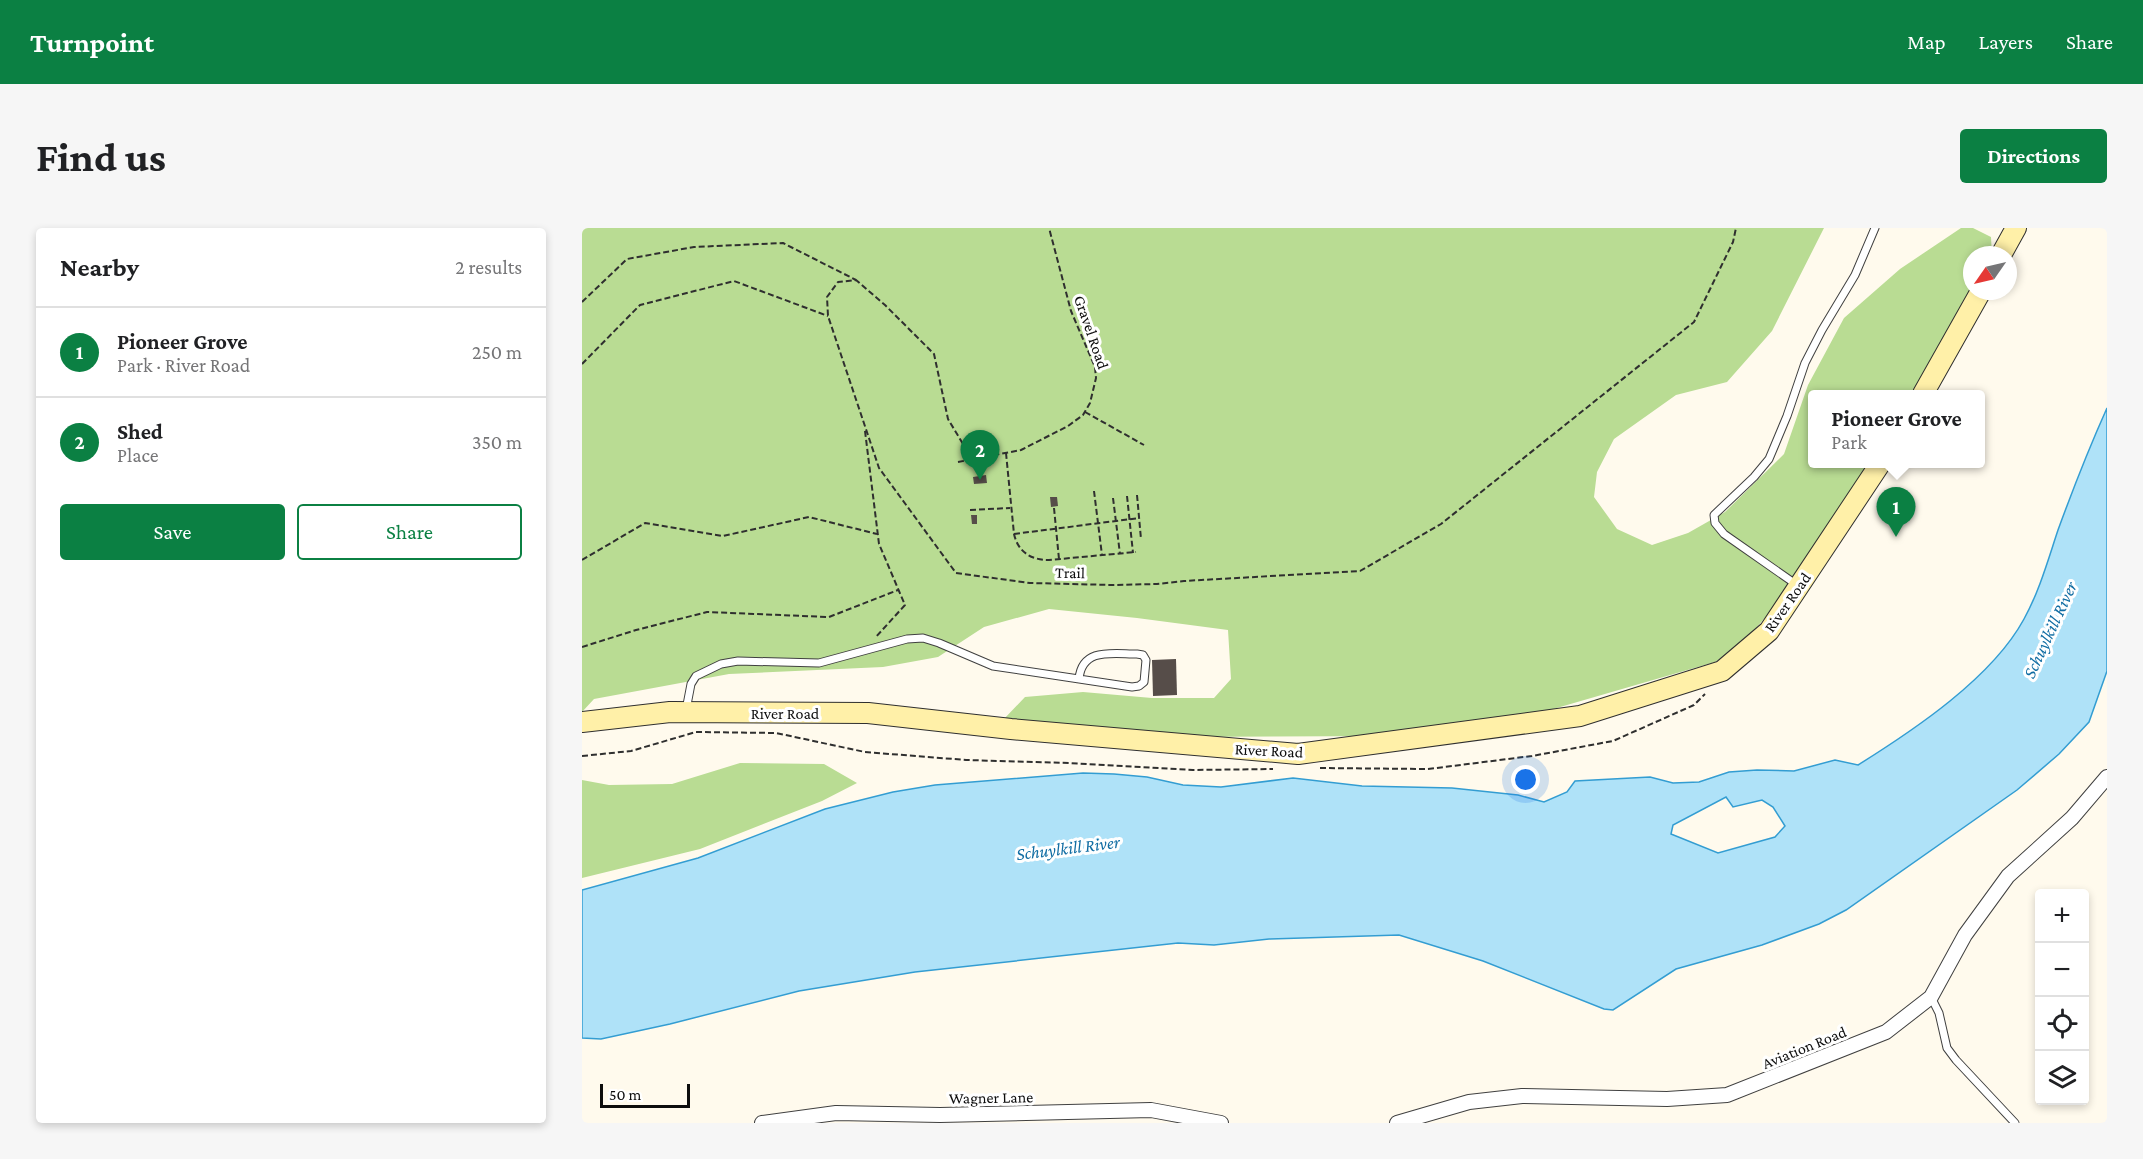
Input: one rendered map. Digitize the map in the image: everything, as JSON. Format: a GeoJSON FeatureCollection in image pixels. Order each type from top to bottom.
{"type":"FeatureCollection","features":[{"type":"Feature","properties":{"kind":"street"},"geometry":{"type":"LineString","coordinates":[[2006,246],[2016,228]]}},
{"type":"Feature","properties":{"kind":"street"},"geometry":{"type":"LineString","coordinates":[[1925,390],[1976,300]]}},
{"type":"Feature","properties":{"kind":"street","name":"River Road"},"geometry":{"type":"LineString","coordinates":[[582,722],[670,712],[868,713],[1023,730],[1298,754],[1580,716],[1722,671],[1769,631],[1877,468]]}},
{"type":"Feature","properties":{"kind":"street","name":"Aviation Road"},"geometry":{"type":"LineString","coordinates":[[1397,1123],[1468,1102],[1522,1096],[1667,1100],[1726,1095],[1886,1032],[1931,997],[1965,935],[2008,876],[2072,818],[2107,777]]}},
{"type":"Feature","properties":{"kind":"street","name":"Wagner Lane"},"geometry":{"type":"LineString","coordinates":[[762,1123],[836,1113],[1026,1118],[1151,1110],[1221,1123]]}},
{"type":"Feature","properties":{"kind":"lane"},"geometry":{"type":"LineString","coordinates":[[1799,586],[1724,534],[1715,522],[1714,515],[1754,477],[1769,459],[1805,363],[1855,275],[1875,228]]}},
{"type":"Feature","properties":{"kind":"lane"},"geometry":{"type":"LineString","coordinates":[[686,712],[691,684],[696,676],[721,664],[738,661],[819,663],[907,639],[922,638],[939,643],[993,666],[1079,680],[1132,687],[1144,682],[1146,660],[1143,655],[1137,654],[1095,655],[1087,661],[1079,675],[1079,680]]}},
{"type":"Feature","properties":{"kind":"lane"},"geometry":{"type":"LineString","coordinates":[[1931,997],[1939,1013],[1947,1048],[2014,1123]]}},
{"type":"Feature","properties":{"kind":"path","name":"Gravel Road"},"geometry":{"type":"LineString","coordinates":[[1049,228],[1071,311],[1095,367],[1094,390],[1085,412]]}},
{"type":"Feature","properties":{"kind":"path","name":"Trail"},"geometry":{"type":"LineString","coordinates":[[864,424],[879,468],[956,573],[1030,583],[1157,584],[1184,580],[1360,571],[1441,524],[1694,322],[1733,242],[1736,228]]}},
{"type":"Feature","properties":{"kind":"path"},"geometry":{"type":"LineString","coordinates":[[582,302],[627,258],[694,247],[783,243],[856,280],[885,305],[934,354],[948,419],[972,459]]}},
{"type":"Feature","properties":{"kind":"path"},"geometry":{"type":"LineString","coordinates":[[856,280],[838,282],[827,297],[828,316],[864,424],[879,544],[905,605],[863,651]]}},
{"type":"Feature","properties":{"kind":"path"},"geometry":{"type":"LineString","coordinates":[[582,364],[640,305],[734,281],[828,316]]}},
{"type":"Feature","properties":{"kind":"path"},"geometry":{"type":"LineString","coordinates":[[958,462],[1021,450],[1068,426],[1085,412],[1144,445]]}},
{"type":"Feature","properties":{"kind":"path"},"geometry":{"type":"LineString","coordinates":[[1006,453],[1014,534],[1020,550],[1030,556],[1042,560],[1135,553],[1127,495]]}},
{"type":"Feature","properties":{"kind":"path"},"geometry":{"type":"LineString","coordinates":[[1094,491],[1102,555]]}},
{"type":"Feature","properties":{"kind":"path"},"geometry":{"type":"LineString","coordinates":[[1137,495],[1141,539]]}},
{"type":"Feature","properties":{"kind":"path"},"geometry":{"type":"LineString","coordinates":[[1113,498],[1120,554]]}},
{"type":"Feature","properties":{"kind":"path"},"geometry":{"type":"LineString","coordinates":[[970,510],[1011,508]]}},
{"type":"Feature","properties":{"kind":"path"},"geometry":{"type":"LineString","coordinates":[[1054,508],[1059,559]]}},
{"type":"Feature","properties":{"kind":"path"},"geometry":{"type":"LineString","coordinates":[[582,560],[645,523],[723,536],[809,517],[877,534]]}},
{"type":"Feature","properties":{"kind":"path"},"geometry":{"type":"LineString","coordinates":[[1014,534],[1139,518]]}},
{"type":"Feature","properties":{"kind":"path"},"geometry":{"type":"LineString","coordinates":[[582,647],[636,630],[707,612],[829,617],[898,590]]}},
{"type":"Feature","properties":{"kind":"green space"},"geometry":{"type":"Polygon","coordinates":[[[582,228],[1824,228],[1772,331],[1727,382],[1676,395],[1614,439],[1597,472],[1594,497],[1617,529],[1652,545],[1688,533],[1725,512],[1784,454],[1808,385],[1844,318],[1900,269],[1961,228],[1973,228],[1991,237],[1992,246],[1963,246],[1963,300],[1967,300],[1918,390],[1808,390],[1808,468],[1871,468],[1809,567],[1743,643],[1715,662],[1495,726],[1393,736],[1176,737],[1003,720],[1025,697],[1083,692],[1152,698],[1214,698],[1231,679],[1228,630],[1049,609],[984,627],[938,657],[883,667],[729,674],[594,699],[582,712],[582,228]]]}},
{"type":"Feature","properties":{"kind":"green space"},"geometry":{"type":"Polygon","coordinates":[[[740,763],[824,764],[857,783],[822,801],[700,849],[582,878],[582,780],[609,785],[672,784],[740,763]]]}},
{"type":"Feature","properties":{"kind":"water","name":"Schuylkill River"},"geometry":{"type":"Polygon","coordinates":[[[2107,408],[2107,671],[2089,722],[2059,754],[2017,790],[1846,910],[1819,924],[1762,945],[1676,969],[1613,1010],[1604,1009],[1483,961],[1399,935],[1269,939],[1214,945],[1178,943],[915,972],[799,991],[601,1039],[582,1038],[582,890],[698,858],[825,809],[893,792],[935,785],[1083,773],[1147,777],[1183,785],[1221,787],[1293,778],[1362,786],[1452,788],[1518,795],[1544,802],[1567,792],[1575,781],[1650,777],[1673,783],[1699,782],[1729,772],[1794,771],[1835,760],[1858,765],[1903,736],[1950,701],[1992,662],[2010,641],[2034,598],[2069,499],[2107,408]],[[1726,797],[1673,825],[1671,834],[1718,853],[1775,837],[1785,826],[1773,807],[1762,800],[1733,807],[1726,797]]]}},
{"type":"Feature","properties":{"kind":"building"},"geometry":{"type":"Polygon","coordinates":[[[986,475],[987,483],[974,484],[973,477],[986,475]]]}},
{"type":"Feature","properties":{"kind":"building"},"geometry":{"type":"Polygon","coordinates":[[[1050,497],[1057,497],[1058,506],[1051,507],[1050,497]]]}},
{"type":"Feature","properties":{"kind":"building"},"geometry":{"type":"Polygon","coordinates":[[[971,515],[977,515],[977,524],[972,524],[971,515]]]}},
{"type":"Feature","properties":{"kind":"building"},"geometry":{"type":"Polygon","coordinates":[[[1176,659],[1177,695],[1153,696],[1152,660],[1176,659]]]}},
{"type":"Feature","properties":{"kind":"place","name":"Shed"},"geometry":{"type":"Point","coordinates":[980,480]}},
{"type":"Feature","properties":{"kind":"place","name":"Pioneer Grove"},"geometry":{"type":"Point","coordinates":[1896,537]}}]}
